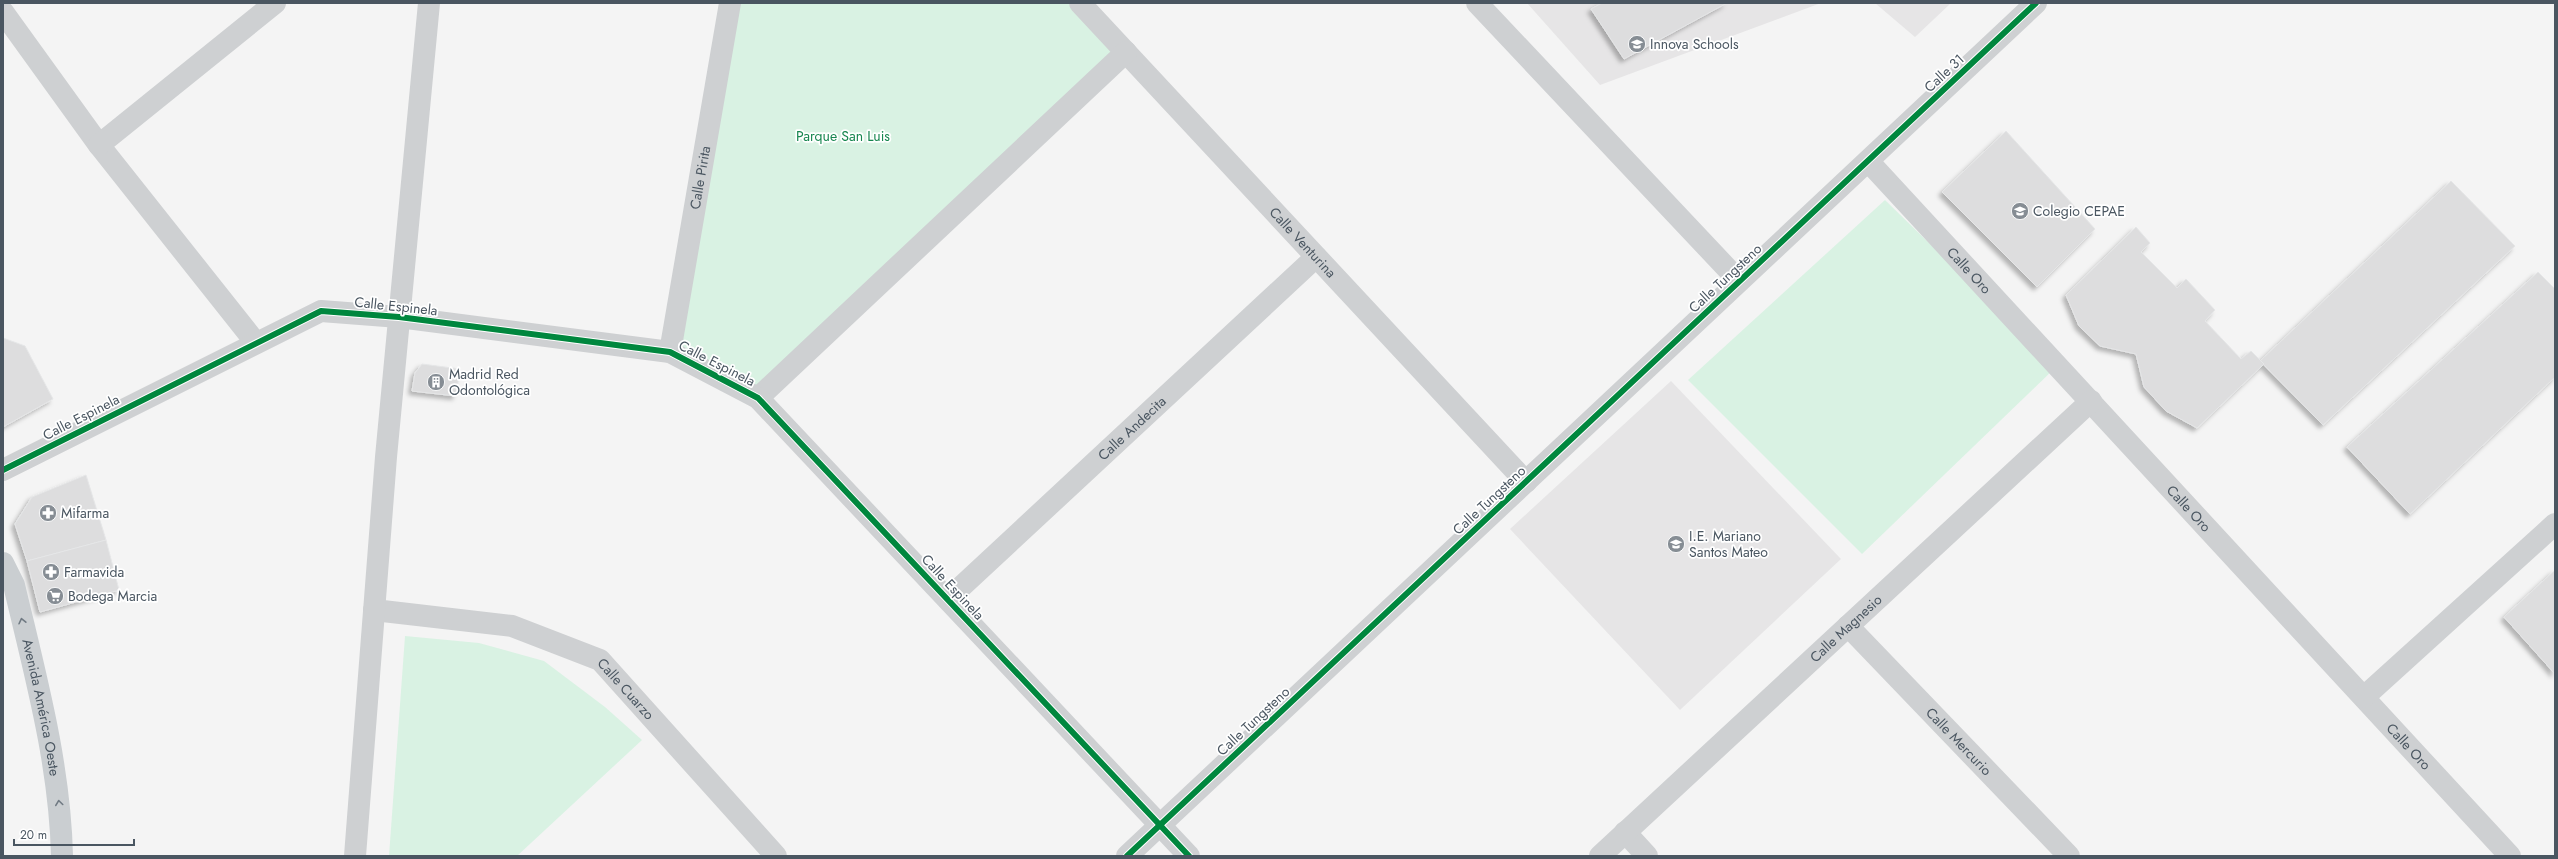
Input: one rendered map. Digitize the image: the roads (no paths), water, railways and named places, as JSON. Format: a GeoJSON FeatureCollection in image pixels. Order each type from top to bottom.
{"type":"FeatureCollection","features":[{"type":"Feature","properties":{"kind":"main road","name":"Avenida América Oeste"},"geometry":{"type":"LineString","coordinates":[[3,563],[14,585],[49,738],[61,820],[62,856]]}},
{"type":"Feature","properties":{"kind":"street"},"geometry":{"type":"LineString","coordinates":[[98,145],[275,3]]}},
{"type":"Feature","properties":{"kind":"street"},"geometry":{"type":"LineString","coordinates":[[355,856],[399,317],[429,3]]}},
{"type":"Feature","properties":{"kind":"street","name":"Calle Pirita"},"geometry":{"type":"LineString","coordinates":[[670,352],[730,3]]}},
{"type":"Feature","properties":{"kind":"street","name":"Calle Venturina"},"geometry":{"type":"LineString","coordinates":[[1080,3],[1526,482]]}},
{"type":"Feature","properties":{"kind":"street"},"geometry":{"type":"LineString","coordinates":[[1477,3],[1739,281]]}},
{"type":"Feature","properties":{"kind":"street","name":"Calle 31"},"geometry":{"type":"LineString","coordinates":[[1868,161],[2036,3]]}},
{"type":"Feature","properties":{"kind":"street"},"geometry":{"type":"LineString","coordinates":[[3,12],[98,145],[256,344]]}},
{"type":"Feature","properties":{"kind":"street"},"geometry":{"type":"LineString","coordinates":[[758,398],[1126,52]]}},
{"type":"Feature","properties":{"kind":"street","name":"Calle Tungsteno"},"geometry":{"type":"LineString","coordinates":[[1127,856],[1868,161]]}},
{"type":"Feature","properties":{"kind":"street","name":"Calle Oro"},"geometry":{"type":"LineString","coordinates":[[1868,161],[2510,856]]}},
{"type":"Feature","properties":{"kind":"street","name":"Calle Andecita"},"geometry":{"type":"LineString","coordinates":[[948,599],[1316,257]]}},
{"type":"Feature","properties":{"kind":"street","name":"Calle Espinela"},"geometry":{"type":"LineString","coordinates":[[3,470],[321,311],[399,317],[670,352],[758,398],[1189,856]]}},
{"type":"Feature","properties":{"kind":"street","name":"Calle Magnesio"},"geometry":{"type":"LineString","coordinates":[[1600,856],[2091,401]]}},
{"type":"Feature","properties":{"kind":"street"},"geometry":{"type":"LineString","coordinates":[[2364,697],[2555,524]]}},
{"type":"Feature","properties":{"kind":"street","name":"Calle Cuarzo"},"geometry":{"type":"LineString","coordinates":[[374,610],[512,626],[600,660],[776,856]]}},
{"type":"Feature","properties":{"kind":"street","name":"Calle Mercurio"},"geometry":{"type":"LineString","coordinates":[[1848,626],[2069,856]]}},
{"type":"Feature","properties":{"kind":"street"},"geometry":{"type":"LineString","coordinates":[[1625,832],[1647,856]]}},
{"type":"Feature","properties":{"kind":"place","name":"Innova Schools"},"geometry":{"type":"Point","coordinates":[1637,44]}},
{"type":"Feature","properties":{"kind":"place","name":"Colegio CEPAE"},"geometry":{"type":"Point","coordinates":[2020,211]}},
{"type":"Feature","properties":{"kind":"place","name":"Madrid Red Odontológica"},"geometry":{"type":"Point","coordinates":[436,382]}},
{"type":"Feature","properties":{"kind":"place","name":"Mifarma"},"geometry":{"type":"Point","coordinates":[48,513]}},
{"type":"Feature","properties":{"kind":"place","name":"I.E. Mariano Santos Mateo"},"geometry":{"type":"Point","coordinates":[1676,544]}},
{"type":"Feature","properties":{"kind":"place","name":"Farmavida"},"geometry":{"type":"Point","coordinates":[51,572]}},
{"type":"Feature","properties":{"kind":"place","name":"Bodega Marcia"},"geometry":{"type":"Point","coordinates":[55,596]}},
{"type":"Feature","properties":{"kind":"park label","name":"Parque San Luis"},"geometry":{"type":"Point","coordinates":[843,136]}}]}
